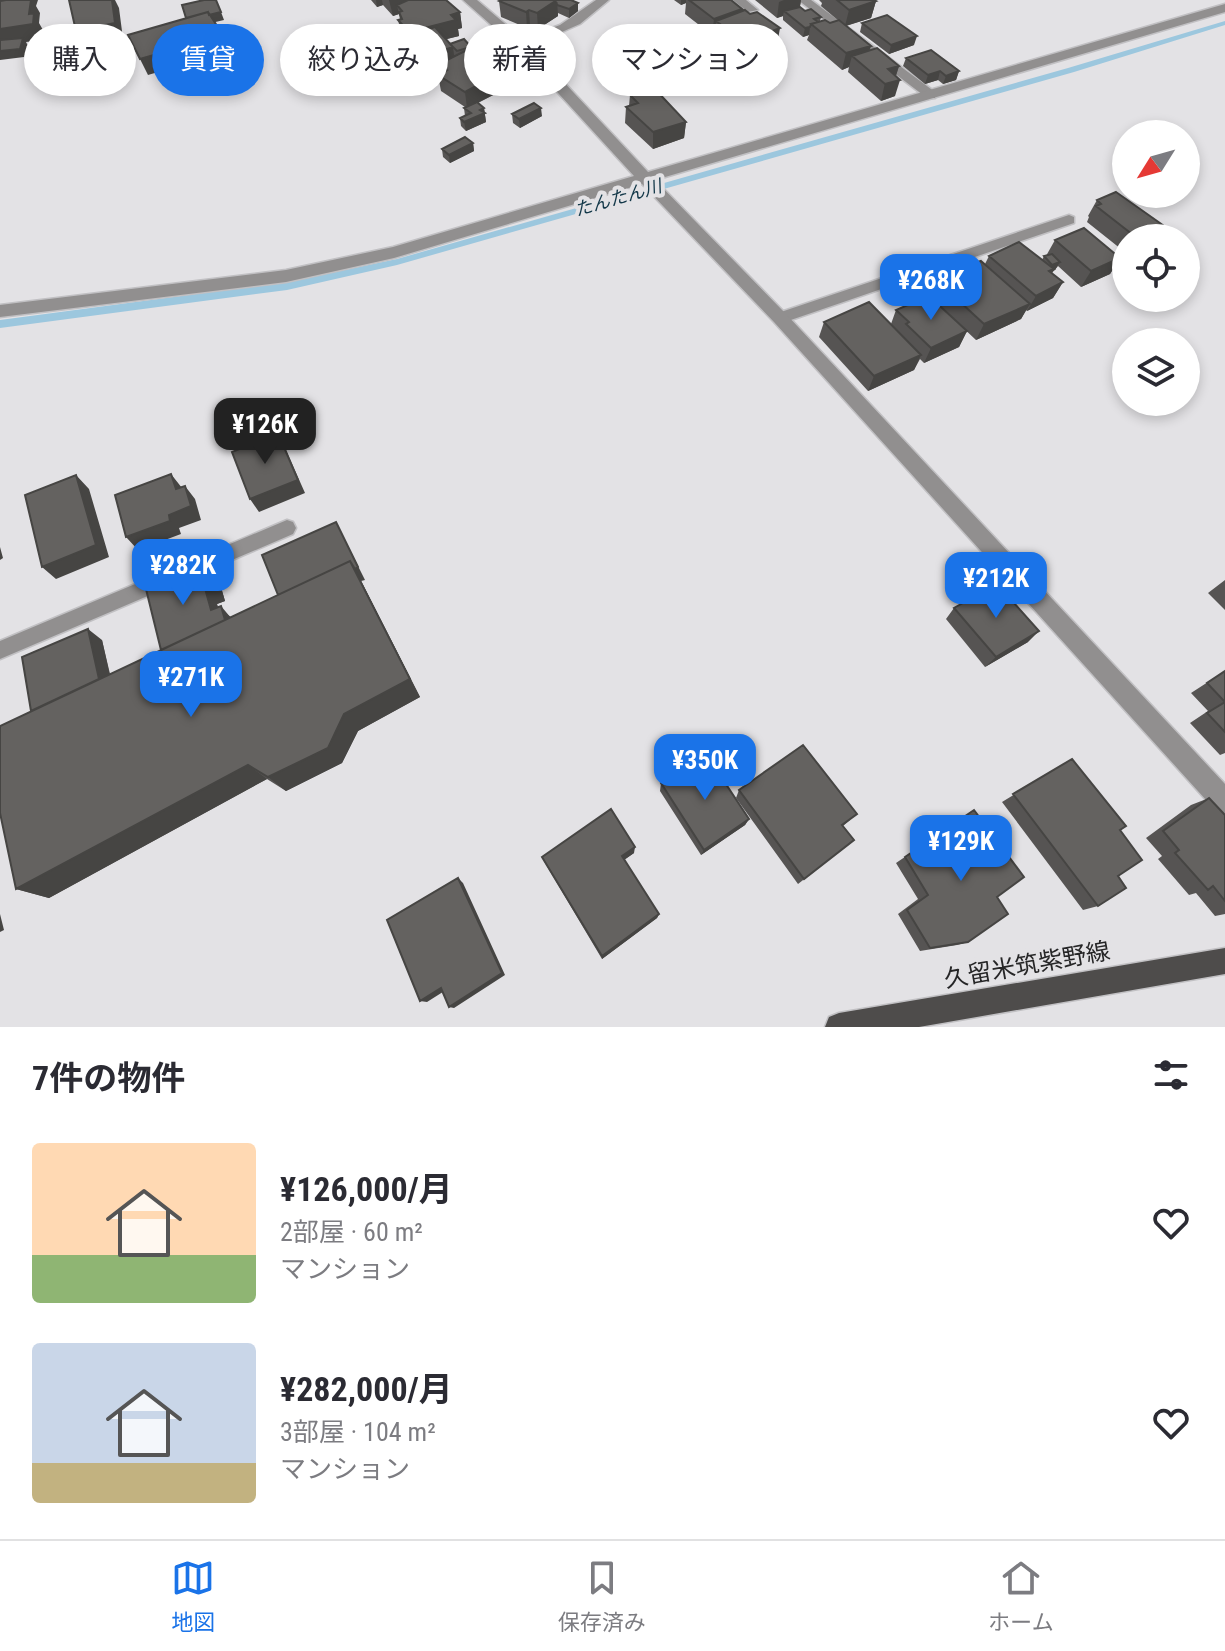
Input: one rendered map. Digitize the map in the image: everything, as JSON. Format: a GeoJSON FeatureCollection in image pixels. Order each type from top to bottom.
{"type":"FeatureCollection","features":[{"type":"Feature","properties":{"kind":"main road","name":"久留米筑紫野線"},"geometry":{"type":"LineString","coordinates":[[839,1027],[1225,961]]}},
{"type":"Feature","properties":{"kind":"street"},"geometry":{"type":"LineString","coordinates":[[469,0],[497,24]]}},
{"type":"Feature","properties":{"kind":"street"},"geometry":{"type":"LineString","coordinates":[[569,24],[603,0]]}},
{"type":"Feature","properties":{"kind":"street"},"geometry":{"type":"LineString","coordinates":[[0,311],[286,276],[394,252],[651,186],[931,95],[1225,8]]}},
{"type":"Feature","properties":{"kind":"street"},"geometry":{"type":"LineString","coordinates":[[569,96],[780,318],[1225,802]]}},
{"type":"Feature","properties":{"kind":"lane"},"geometry":{"type":"LineString","coordinates":[[739,0],[752,10]]}},
{"type":"Feature","properties":{"kind":"lane"},"geometry":{"type":"LineString","coordinates":[[804,0],[931,95]]}},
{"type":"Feature","properties":{"kind":"lane"},"geometry":{"type":"LineString","coordinates":[[780,318],[1069,220]]}},
{"type":"Feature","properties":{"kind":"lane"},"geometry":{"type":"LineString","coordinates":[[0,650],[287,528]]}},
{"type":"Feature","properties":{"kind":"building"},"geometry":{"type":"Polygon","coordinates":[[[31,0],[29,14],[34,13],[33,24],[0,29],[0,1],[31,0]]]}},
{"type":"Feature","properties":{"kind":"building"},"geometry":{"type":"Polygon","coordinates":[[[69,0],[112,0],[115,23],[74,24],[69,0]]]}},
{"type":"Feature","properties":{"kind":"building"},"geometry":{"type":"Polygon","coordinates":[[[216,0],[221,12],[186,18],[182,5],[216,0]]]}},
{"type":"Feature","properties":{"kind":"building"},"geometry":{"type":"Polygon","coordinates":[[[408,0],[446,0],[460,12],[451,15],[456,20],[440,24],[402,24],[398,20],[402,19],[399,12],[402,11],[397,5],[408,0]]]}},
{"type":"Feature","properties":{"kind":"building"},"geometry":{"type":"Polygon","coordinates":[[[501,0],[557,0],[537,13],[526,12],[501,0]]]}},
{"type":"Feature","properties":{"kind":"building"},"geometry":{"type":"Polygon","coordinates":[[[556,0],[578,3],[569,9],[557,5],[556,0]]]}},
{"type":"Feature","properties":{"kind":"building"},"geometry":{"type":"Polygon","coordinates":[[[689,0],[731,0],[742,9],[714,19],[689,0]]]}},
{"type":"Feature","properties":{"kind":"building"},"geometry":{"type":"Polygon","coordinates":[[[837,0],[874,0],[876,1],[849,10],[837,0]]]}},
{"type":"Feature","properties":{"kind":"building"},"geometry":{"type":"Polygon","coordinates":[[[800,7],[805,11],[811,9],[821,17],[814,19],[818,22],[805,28],[784,11],[800,7]]]}},
{"type":"Feature","properties":{"kind":"building"},"geometry":{"type":"Polygon","coordinates":[[[745,10],[750,14],[757,12],[774,24],[720,24],[716,21],[745,10]]]}},
{"type":"Feature","properties":{"kind":"building"},"geometry":{"type":"Polygon","coordinates":[[[208,12],[216,24],[166,24],[208,12]]]}},
{"type":"Feature","properties":{"kind":"building"},"geometry":{"type":"Polygon","coordinates":[[[887,15],[917,36],[891,45],[862,23],[887,15]]]}},
{"type":"Feature","properties":{"kind":"building"},"geometry":{"type":"Polygon","coordinates":[[[825,20],[830,23],[839,20],[871,46],[846,53],[811,24],[825,20]]]}},
{"type":"Feature","properties":{"kind":"building"},"geometry":{"type":"Polygon","coordinates":[[[152,28],[152,56],[140,59],[136,51],[136,33],[152,28]]]}},
{"type":"Feature","properties":{"kind":"building"},"geometry":{"type":"Polygon","coordinates":[[[23,38],[20,49],[0,51],[0,40],[23,38]]]}},
{"type":"Feature","properties":{"kind":"building"},"geometry":{"type":"Polygon","coordinates":[[[464,39],[464,49],[457,51],[450,44],[464,39]]]}},
{"type":"Feature","properties":{"kind":"building"},"geometry":{"type":"Polygon","coordinates":[[[877,48],[899,66],[888,69],[900,80],[885,84],[852,56],[877,48]]]}},
{"type":"Feature","properties":{"kind":"building"},"geometry":{"type":"Polygon","coordinates":[[[931,50],[959,71],[946,76],[940,71],[928,75],[906,58],[931,50]]]}},
{"type":"Feature","properties":{"kind":"building"},"geometry":{"type":"Polygon","coordinates":[[[464,52],[464,91],[448,81],[448,60],[464,52]]]}},
{"type":"Feature","properties":{"kind":"building"},"geometry":{"type":"Polygon","coordinates":[[[631,96],[661,96],[686,122],[653,132],[626,107],[638,103],[631,96]]]}},
{"type":"Feature","properties":{"kind":"building"},"geometry":{"type":"Polygon","coordinates":[[[477,102],[485,113],[464,122],[460,118],[471,113],[464,108],[477,102]]]}},
{"type":"Feature","properties":{"kind":"building"},"geometry":{"type":"Polygon","coordinates":[[[534,103],[541,108],[519,119],[512,114],[534,103]]]}},
{"type":"Feature","properties":{"kind":"building"},"geometry":{"type":"Polygon","coordinates":[[[465,137],[473,143],[449,155],[442,149],[465,137]]]}},
{"type":"Feature","properties":{"kind":"building"},"geometry":{"type":"Polygon","coordinates":[[[1112,194],[1112,208],[1139,208],[1161,224],[1119,224],[1096,206],[1101,204],[1097,200],[1112,194]]]}},
{"type":"Feature","properties":{"kind":"building"},"geometry":{"type":"Polygon","coordinates":[[[1084,228],[1112,251],[1112,262],[1091,271],[1055,240],[1084,228]]]}},
{"type":"Feature","properties":{"kind":"building"},"geometry":{"type":"Polygon","coordinates":[[[1019,242],[1054,269],[1049,271],[1063,282],[1036,296],[989,256],[1019,242]]]}},
{"type":"Feature","properties":{"kind":"building"},"geometry":{"type":"Polygon","coordinates":[[[1052,254],[1060,262],[1052,265],[1044,256],[1052,254]]]}},
{"type":"Feature","properties":{"kind":"building"},"geometry":{"type":"Polygon","coordinates":[[[981,261],[1030,304],[984,324],[933,277],[981,261]]]}},
{"type":"Feature","properties":{"kind":"building"},"geometry":{"type":"Polygon","coordinates":[[[929,296],[967,331],[931,348],[896,310],[929,296]]]}},
{"type":"Feature","properties":{"kind":"building"},"geometry":{"type":"Polygon","coordinates":[[[869,302],[921,355],[874,376],[824,322],[869,302]]]}},
{"type":"Feature","properties":{"kind":"building"},"geometry":{"type":"Polygon","coordinates":[[[278,433],[298,480],[250,499],[232,452],[278,433]]]}},
{"type":"Feature","properties":{"kind":"building"},"geometry":{"type":"Polygon","coordinates":[[[171,474],[176,489],[185,486],[191,506],[169,515],[170,521],[126,537],[115,495],[171,474]]]}},
{"type":"Feature","properties":{"kind":"building"},"geometry":{"type":"Polygon","coordinates":[[[76,475],[96,545],[42,567],[25,495],[76,475]]]}},
{"type":"Feature","properties":{"kind":"building"},"geometry":{"type":"Polygon","coordinates":[[[336,522],[358,567],[355,569],[350,561],[278,595],[262,555],[336,522]]]}},
{"type":"Feature","properties":{"kind":"building"},"geometry":{"type":"Polygon","coordinates":[[[350,561],[410,679],[344,714],[328,748],[268,777],[248,765],[16,889],[0,813],[0,726],[350,561]]]}},
{"type":"Feature","properties":{"kind":"building"},"geometry":{"type":"Polygon","coordinates":[[[208,564],[215,589],[206,592],[211,610],[221,606],[225,620],[161,650],[146,589],[208,564]]]}},
{"type":"Feature","properties":{"kind":"building"},"geometry":{"type":"Polygon","coordinates":[[[997,584],[1039,631],[996,657],[954,608],[997,584]]]}},
{"type":"Feature","properties":{"kind":"building"},"geometry":{"type":"Polygon","coordinates":[[[88,629],[99,679],[31,711],[22,657],[88,629]]]}},
{"type":"Feature","properties":{"kind":"building"},"geometry":{"type":"Polygon","coordinates":[[[1225,671],[1225,702],[1207,683],[1225,671]]]}},
{"type":"Feature","properties":{"kind":"building"},"geometry":{"type":"Polygon","coordinates":[[[1225,702],[1225,732],[1207,713],[1225,702]]]}},
{"type":"Feature","properties":{"kind":"building"},"geometry":{"type":"Polygon","coordinates":[[[803,745],[857,814],[842,825],[854,840],[804,879],[739,790],[803,745]]]}},
{"type":"Feature","properties":{"kind":"building"},"geometry":{"type":"Polygon","coordinates":[[[706,754],[749,819],[704,850],[661,783],[706,754]]]}},
{"type":"Feature","properties":{"kind":"building"},"geometry":{"type":"Polygon","coordinates":[[[1072,759],[1126,826],[1120,830],[1142,860],[1118,876],[1126,888],[1098,906],[1013,794],[1072,759]]]}},
{"type":"Feature","properties":{"kind":"building"},"geometry":{"type":"Polygon","coordinates":[[[1209,798],[1225,815],[1225,901],[1213,886],[1208,890],[1175,853],[1179,850],[1163,831],[1209,798]]]}},
{"type":"Feature","properties":{"kind":"building"},"geometry":{"type":"Polygon","coordinates":[[[611,809],[635,847],[622,856],[659,914],[602,956],[542,857],[611,809]]]}},
{"type":"Feature","properties":{"kind":"building"},"geometry":{"type":"Polygon","coordinates":[[[974,810],[1024,877],[997,897],[1008,914],[968,942],[930,948],[907,910],[928,895],[905,857],[974,810]]]}},
{"type":"Feature","properties":{"kind":"building"},"geometry":{"type":"Polygon","coordinates":[[[458,878],[502,973],[449,1007],[441,988],[420,1001],[387,920],[458,878]]]}},
{"type":"Feature","properties":{"kind":"waterway","name":"たんたん川"},"geometry":{"type":"LineString","coordinates":[[0,324],[287,286],[397,262],[1071,70],[1225,23]]}}]}
